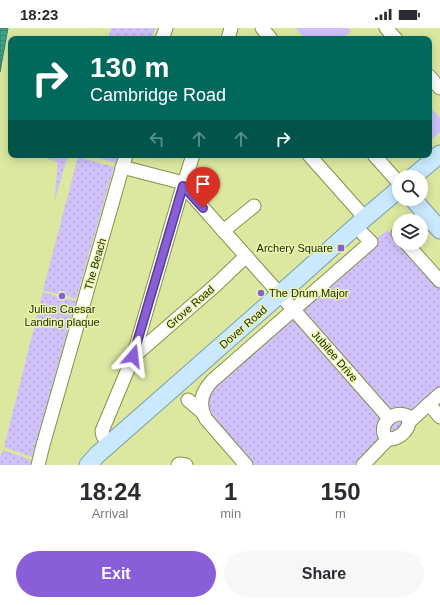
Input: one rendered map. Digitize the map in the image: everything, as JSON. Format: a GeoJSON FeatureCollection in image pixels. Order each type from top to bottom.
{"type":"FeatureCollection","features":[{"type":"Feature","properties":{"kind":"main road"},"geometry":{"type":"LineString","coordinates":[[421,170],[440,154]]}},
{"type":"Feature","properties":{"kind":"main road","name":"Dover Road"},"geometry":{"type":"LineString","coordinates":[[88,465],[109,444],[280,294],[364,226],[392,196]]}},
{"type":"Feature","properties":{"kind":"main road"},"geometry":{"type":"LineString","coordinates":[[419,206],[440,230]]}},
{"type":"Feature","properties":{"kind":"street"},"geometry":{"type":"LineString","coordinates":[[262,28],[269,36]]}},
{"type":"Feature","properties":{"kind":"street"},"geometry":{"type":"LineString","coordinates":[[386,28],[393,36]]}},
{"type":"Feature","properties":{"kind":"street"},"geometry":{"type":"LineString","coordinates":[[432,79],[440,88]]}},
{"type":"Feature","properties":{"kind":"street"},"geometry":{"type":"LineString","coordinates":[[109,444],[102,432],[133,356],[192,158]]}},
{"type":"Feature","properties":{"kind":"street"},"geometry":{"type":"LineString","coordinates":[[202,412],[201,400],[206,387],[371,242],[364,226],[311,158]]}},
{"type":"Feature","properties":{"kind":"street"},"geometry":{"type":"LineString","coordinates":[[377,158],[392,175]]}},
{"type":"Feature","properties":{"kind":"street"},"geometry":{"type":"LineString","coordinates":[[124,161],[180,182],[183,186]]}},
{"type":"Feature","properties":{"kind":"street","name":"The Beach"},"geometry":{"type":"LineString","coordinates":[[38,465],[42,445],[124,161]]}},
{"type":"Feature","properties":{"kind":"street","name":"Jubilee Drive"},"geometry":{"type":"LineString","coordinates":[[183,186],[389,418]]}},
{"type":"Feature","properties":{"kind":"street"},"geometry":{"type":"LineString","coordinates":[[223,231],[254,206]]}},
{"type":"Feature","properties":{"kind":"street"},"geometry":{"type":"LineString","coordinates":[[414,250],[440,281]]}},
{"type":"Feature","properties":{"kind":"street","name":"Grove Road"},"geometry":{"type":"LineString","coordinates":[[133,356],[218,283],[246,256]]}},
{"type":"Feature","properties":{"kind":"street"},"geometry":{"type":"LineString","coordinates":[[388,439],[392,440],[401,435],[406,430],[409,422],[440,394]]}},
{"type":"Feature","properties":{"kind":"street"},"geometry":{"type":"LineString","coordinates":[[188,400],[202,412],[206,419],[246,465]]}},
{"type":"Feature","properties":{"kind":"street"},"geometry":{"type":"LineString","coordinates":[[430,404],[440,417]]}},
{"type":"Feature","properties":{"kind":"street"},"geometry":{"type":"LineString","coordinates":[[388,439],[385,436],[384,430],[385,424],[389,418],[394,415],[402,414],[408,416],[409,422]]}},
{"type":"Feature","properties":{"kind":"street"},"geometry":{"type":"LineString","coordinates":[[371,462],[388,439]]}},
{"type":"Feature","properties":{"kind":"street"},"geometry":{"type":"LineString","coordinates":[[178,465],[186,465]]}},
{"type":"Feature","properties":{"kind":"shaded area"},"geometry":{"type":"Polygon","coordinates":[[[111,28],[155,28],[153,36],[109,36],[111,28]]]}},
{"type":"Feature","properties":{"kind":"shaded area"},"geometry":{"type":"Polygon","coordinates":[[[295,28],[348,28],[351,31],[345,36],[303,36],[295,28]]]}},
{"type":"Feature","properties":{"kind":"shaded area"},"geometry":{"type":"Polygon","coordinates":[[[432,109],[440,118],[440,132],[432,139],[432,109]]]}},
{"type":"Feature","properties":{"kind":"shaded area"},"geometry":{"type":"Polygon","coordinates":[[[47,158],[67,158],[54,203],[58,163],[47,158]]]}},
{"type":"Feature","properties":{"kind":"shaded area"},"geometry":{"type":"Polygon","coordinates":[[[78,158],[114,167],[76,299],[64,295],[65,293],[59,291],[58,294],[43,290],[78,158]]]}},
{"type":"Feature","properties":{"kind":"shaded area"},"geometry":{"type":"Polygon","coordinates":[[[98,158],[117,158],[116,163],[98,158]]]}},
{"type":"Feature","properties":{"kind":"shaded area"},"geometry":{"type":"Polygon","coordinates":[[[387,231],[392,232],[392,250],[412,250],[440,281],[440,394],[363,465],[246,465],[206,419],[203,393],[371,242],[387,231]]]}},
{"type":"Feature","properties":{"kind":"shaded area"},"geometry":{"type":"Polygon","coordinates":[[[43,292],[57,296],[57,298],[76,301],[32,457],[4,447],[43,292]]]}},
{"type":"Feature","properties":{"kind":"shaded area"},"geometry":{"type":"Polygon","coordinates":[[[3,450],[31,460],[30,465],[0,465],[0,457],[3,450]]]}},
{"type":"Feature","properties":{"kind":"water"},"geometry":{"type":"Polygon","coordinates":[[[0,28],[8,28],[0,72],[0,28]]]}},
{"type":"Feature","properties":{"kind":"place","name":"Archery Square"},"geometry":{"type":"Point","coordinates":[341,248]}},
{"type":"Feature","properties":{"kind":"place","name":"The Drum Major"},"geometry":{"type":"Point","coordinates":[261,293]}},
{"type":"Feature","properties":{"kind":"place","name":"Julius Caesar Landing plaque"},"geometry":{"type":"Point","coordinates":[62,296]}},
{"type":"Feature","properties":{"kind":"route"},"geometry":{"type":"LineString","coordinates":[[133,356],[183,186],[203,208]]}}]}
